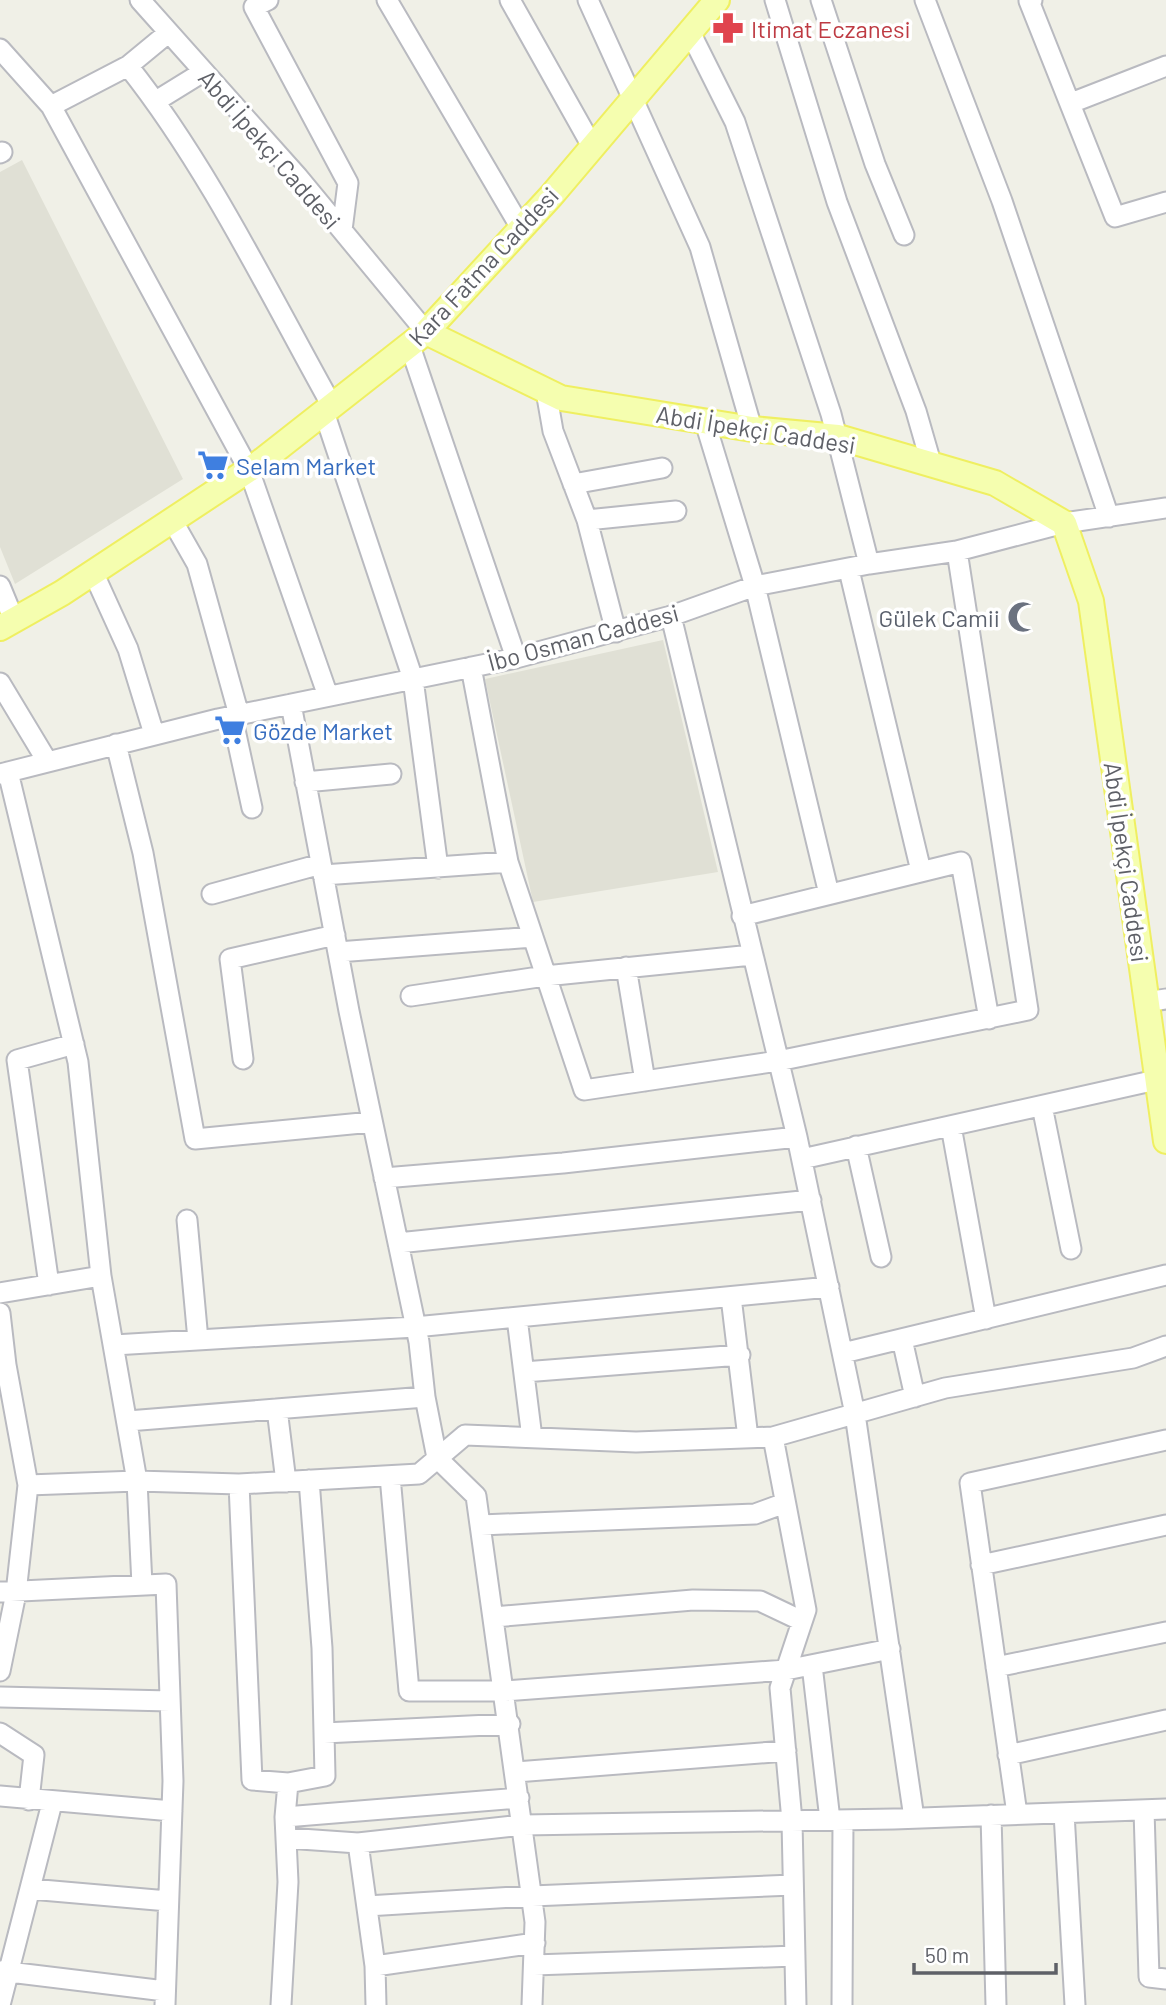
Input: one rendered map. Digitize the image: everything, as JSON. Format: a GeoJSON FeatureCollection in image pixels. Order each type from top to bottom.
{"type":"FeatureCollection","features":[{"type":"Feature","properties":{"kind":"main road","name":"Kara Fatma Caddesi"},"geometry":{"type":"LineString","coordinates":[[5,622],[93,572],[249,470],[418,339],[521,228],[716,0]]}},
{"type":"Feature","properties":{"kind":"main road","name":"Abdi İpekçi Caddesi"},"geometry":{"type":"LineString","coordinates":[[418,339],[561,398],[752,429],[838,438],[931,463],[995,483],[1064,523],[1091,601],[1156,1000],[1156,1080],[1166,1141]]}},
{"type":"Feature","properties":{"kind":"street","name":"Abdi İpekçi Caddesi"},"geometry":{"type":"LineString","coordinates":[[140,0],[342,230],[418,339]]}},
{"type":"Feature","properties":{"kind":"street"},"geometry":{"type":"LineString","coordinates":[[268,0],[254,7],[348,183],[342,230]]}},
{"type":"Feature","properties":{"kind":"street"},"geometry":{"type":"LineString","coordinates":[[387,0],[521,228]]}},
{"type":"Feature","properties":{"kind":"street"},"geometry":{"type":"LineString","coordinates":[[510,0],[592,146]]}},
{"type":"Feature","properties":{"kind":"street"},"geometry":{"type":"LineString","coordinates":[[588,0],[700,247],[752,429]]}},
{"type":"Feature","properties":{"kind":"street"},"geometry":{"type":"LineString","coordinates":[[775,0],[837,202],[916,411],[931,463]]}},
{"type":"Feature","properties":{"kind":"street"},"geometry":{"type":"LineString","coordinates":[[821,0],[875,164],[904,235]]}},
{"type":"Feature","properties":{"kind":"street"},"geometry":{"type":"LineString","coordinates":[[925,0],[1002,201],[1109,517]]}},
{"type":"Feature","properties":{"kind":"street"},"geometry":{"type":"LineString","coordinates":[[1032,0],[1029,1],[1115,217],[1166,202]]}},
{"type":"Feature","properties":{"kind":"street"},"geometry":{"type":"LineString","coordinates":[[689,30],[735,122],[838,438],[869,564]]}},
{"type":"Feature","properties":{"kind":"street"},"geometry":{"type":"LineString","coordinates":[[51,106],[128,66],[168,33]]}},
{"type":"Feature","properties":{"kind":"street"},"geometry":{"type":"LineString","coordinates":[[0,49],[51,106],[249,470],[328,696]]}},
{"type":"Feature","properties":{"kind":"street"},"geometry":{"type":"LineString","coordinates":[[128,66],[156,101],[234,232],[328,409],[413,679],[438,867]]}},
{"type":"Feature","properties":{"kind":"street"},"geometry":{"type":"LineString","coordinates":[[1071,103],[1166,66]]}},
{"type":"Feature","properties":{"kind":"street"},"geometry":{"type":"LineString","coordinates":[[156,101],[204,72]]}},
{"type":"Feature","properties":{"kind":"street"},"geometry":{"type":"LineString","coordinates":[[418,339],[516,658]]}},
{"type":"Feature","properties":{"kind":"street"},"geometry":{"type":"LineString","coordinates":[[546,391],[553,431],[587,520],[616,632]]}},
{"type":"Feature","properties":{"kind":"street"},"geometry":{"type":"LineString","coordinates":[[705,422],[755,586],[829,894]]}},
{"type":"Feature","properties":{"kind":"street"},"geometry":{"type":"LineString","coordinates":[[573,484],[662,468]]}},
{"type":"Feature","properties":{"kind":"street","name":"İbo Osman Caddesi"},"geometry":{"type":"LineString","coordinates":[[4,773],[236,715],[516,658],[671,616],[755,586],[849,570],[869,564],[957,551],[1064,523],[1166,508]]}},
{"type":"Feature","properties":{"kind":"street"},"geometry":{"type":"LineString","coordinates":[[587,520],[676,510]]}},
{"type":"Feature","properties":{"kind":"street"},"geometry":{"type":"LineString","coordinates":[[172,520],[197,564],[236,715],[252,808]]}},
{"type":"Feature","properties":{"kind":"street"},"geometry":{"type":"LineString","coordinates":[[471,667],[508,862],[584,1090],[778,1061],[1028,1010],[957,551]]}},
{"type":"Feature","properties":{"kind":"street"},"geometry":{"type":"LineString","coordinates":[[849,570],[921,872]]}},
{"type":"Feature","properties":{"kind":"street"},"geometry":{"type":"LineString","coordinates":[[93,572],[128,649],[154,734]]}},
{"type":"Feature","properties":{"kind":"street"},"geometry":{"type":"LineString","coordinates":[[0,586],[5,622]]}},
{"type":"Feature","properties":{"kind":"street"},"geometry":{"type":"LineString","coordinates":[[671,616],[802,1158],[843,1353],[855,1414],[914,1818]]}},
{"type":"Feature","properties":{"kind":"street"},"geometry":{"type":"LineString","coordinates":[[0,683],[47,761]]}},
{"type":"Feature","properties":{"kind":"street"},"geometry":{"type":"LineString","coordinates":[[291,704],[336,943],[415,1327],[425,1397],[438,1458],[476,1496],[532,1896],[535,1942],[532,2005]]}},
{"type":"Feature","properties":{"kind":"street"},"geometry":{"type":"LineString","coordinates":[[116,744],[143,853],[195,1139],[372,1122]]}},
{"type":"Feature","properties":{"kind":"street"},"geometry":{"type":"LineString","coordinates":[[4,773],[74,1044],[101,1276],[137,1481],[142,1585]]}},
{"type":"Feature","properties":{"kind":"street"},"geometry":{"type":"LineString","coordinates":[[305,782],[391,774]]}},
{"type":"Feature","properties":{"kind":"street"},"geometry":{"type":"LineString","coordinates":[[212,894],[322,870],[508,862]]}},
{"type":"Feature","properties":{"kind":"street"},"geometry":{"type":"LineString","coordinates":[[742,916],[961,862],[989,1018]]}},
{"type":"Feature","properties":{"kind":"street"},"geometry":{"type":"LineString","coordinates":[[243,1059],[230,959],[336,943],[533,937]]}},
{"type":"Feature","properties":{"kind":"street"},"geometry":{"type":"LineString","coordinates":[[411,996],[545,976],[752,955]]}},
{"type":"Feature","properties":{"kind":"street"},"geometry":{"type":"LineString","coordinates":[[626,967],[645,1081]]}},
{"type":"Feature","properties":{"kind":"street"},"geometry":{"type":"LineString","coordinates":[[49,1285],[17,1060],[74,1044]]}},
{"type":"Feature","properties":{"kind":"street"},"geometry":{"type":"LineString","coordinates":[[802,1158],[1156,1080]]}},
{"type":"Feature","properties":{"kind":"street"},"geometry":{"type":"LineString","coordinates":[[1042,1106],[1071,1249]]}},
{"type":"Feature","properties":{"kind":"street"},"geometry":{"type":"LineString","coordinates":[[951,1126],[986,1319]]}},
{"type":"Feature","properties":{"kind":"street"},"geometry":{"type":"LineString","coordinates":[[384,1178],[563,1163],[797,1137]]}},
{"type":"Feature","properties":{"kind":"street"},"geometry":{"type":"LineString","coordinates":[[856,1146],[881,1257]]}},
{"type":"Feature","properties":{"kind":"street"},"geometry":{"type":"LineString","coordinates":[[398,1243],[811,1200]]}},
{"type":"Feature","properties":{"kind":"street"},"geometry":{"type":"LineString","coordinates":[[187,1220],[198,1340]]}},
{"type":"Feature","properties":{"kind":"street"},"geometry":{"type":"LineString","coordinates":[[843,1353],[1166,1275]]}},
{"type":"Feature","properties":{"kind":"street"},"geometry":{"type":"LineString","coordinates":[[0,1293],[101,1276]]}},
{"type":"Feature","properties":{"kind":"street"},"geometry":{"type":"LineString","coordinates":[[114,1345],[415,1327],[829,1287]]}},
{"type":"Feature","properties":{"kind":"street"},"geometry":{"type":"LineString","coordinates":[[732,1297],[748,1438]]}},
{"type":"Feature","properties":{"kind":"street"},"geometry":{"type":"LineString","coordinates":[[0,1313],[10,1444],[28,1485],[8,1592],[0,1671]]}},
{"type":"Feature","properties":{"kind":"street"},"geometry":{"type":"LineString","coordinates":[[517,1318],[532,1438]]}},
{"type":"Feature","properties":{"kind":"street"},"geometry":{"type":"LineString","coordinates":[[902,1339],[915,1397]]}},
{"type":"Feature","properties":{"kind":"street"},"geometry":{"type":"LineString","coordinates":[[28,1485],[137,1481],[239,1484],[419,1474],[465,1435],[636,1442],[773,1437],[945,1388],[1133,1358],[1166,1346]]}},
{"type":"Feature","properties":{"kind":"street"},"geometry":{"type":"LineString","coordinates":[[524,1372],[740,1355]]}},
{"type":"Feature","properties":{"kind":"street"},"geometry":{"type":"LineString","coordinates":[[128,1421],[425,1397]]}},
{"type":"Feature","properties":{"kind":"street"},"geometry":{"type":"LineString","coordinates":[[277,1409],[286,1482]]}},
{"type":"Feature","properties":{"kind":"street"},"geometry":{"type":"LineString","coordinates":[[773,1437],[806,1610],[780,1688],[792,1821],[796,2005]]}},
{"type":"Feature","properties":{"kind":"street"},"geometry":{"type":"LineString","coordinates":[[1017,1814],[970,1483],[1166,1440]]}},
{"type":"Feature","properties":{"kind":"street"},"geometry":{"type":"LineString","coordinates":[[390,1476],[409,1691],[505,1690],[786,1670],[890,1649]]}},
{"type":"Feature","properties":{"kind":"street"},"geometry":{"type":"LineString","coordinates":[[239,1484],[252,1780],[288,1783],[325,1776],[322,1648],[309,1480]]}},
{"type":"Feature","properties":{"kind":"street"},"geometry":{"type":"LineString","coordinates":[[481,1525],[755,1514],[785,1503]]}},
{"type":"Feature","properties":{"kind":"street"},"geometry":{"type":"LineString","coordinates":[[981,1565],[1166,1529]]}},
{"type":"Feature","properties":{"kind":"street"},"geometry":{"type":"LineString","coordinates":[[4,1972],[165,1998],[172,1811],[166,1584],[8,1592]]}},
{"type":"Feature","properties":{"kind":"street"},"geometry":{"type":"LineString","coordinates":[[494,1617],[694,1600],[760,1601],[802,1621]]}},
{"type":"Feature","properties":{"kind":"street"},"geometry":{"type":"LineString","coordinates":[[996,1667],[1166,1632]]}},
{"type":"Feature","properties":{"kind":"street"},"geometry":{"type":"LineString","coordinates":[[811,1665],[836,1820],[842,2005]]}},
{"type":"Feature","properties":{"kind":"street"},"geometry":{"type":"LineString","coordinates":[[0,1697],[170,1702]]}},
{"type":"Feature","properties":{"kind":"street"},"geometry":{"type":"LineString","coordinates":[[1008,1755],[1166,1720]]}},
{"type":"Feature","properties":{"kind":"street"},"geometry":{"type":"LineString","coordinates":[[324,1733],[510,1724]]}},
{"type":"Feature","properties":{"kind":"street"},"geometry":{"type":"LineString","coordinates":[[0,1733],[34,1755],[29,1800]]}},
{"type":"Feature","properties":{"kind":"street"},"geometry":{"type":"LineString","coordinates":[[516,1772],[786,1751]]}},
{"type":"Feature","properties":{"kind":"street"},"geometry":{"type":"LineString","coordinates":[[281,2005],[288,1882],[285,1817],[288,1783]]}},
{"type":"Feature","properties":{"kind":"street"},"geometry":{"type":"LineString","coordinates":[[0,1796],[52,1803],[172,1811]]}},
{"type":"Feature","properties":{"kind":"street"},"geometry":{"type":"LineString","coordinates":[[285,1817],[519,1798]]}},
{"type":"Feature","properties":{"kind":"street"},"geometry":{"type":"LineString","coordinates":[[0,2005],[4,1972],[30,1889],[52,1803]]}},
{"type":"Feature","properties":{"kind":"street"},"geometry":{"type":"LineString","coordinates":[[1144,1810],[1149,1977],[1166,1979]]}},
{"type":"Feature","properties":{"kind":"street"},"geometry":{"type":"LineString","coordinates":[[286,1838],[358,1843],[523,1825],[836,1820],[1166,1810]]}},
{"type":"Feature","properties":{"kind":"street"},"geometry":{"type":"LineString","coordinates":[[1064,1812],[1075,2005]]}},
{"type":"Feature","properties":{"kind":"street"},"geometry":{"type":"LineString","coordinates":[[991,1815],[996,2005]]}},
{"type":"Feature","properties":{"kind":"street"},"geometry":{"type":"LineString","coordinates":[[358,1843],[375,1966],[376,2005]]}},
{"type":"Feature","properties":{"kind":"street"},"geometry":{"type":"LineString","coordinates":[[367,1906],[793,1885]]}},
{"type":"Feature","properties":{"kind":"street"},"geometry":{"type":"LineString","coordinates":[[30,1889],[168,1901]]}},
{"type":"Feature","properties":{"kind":"street"},"geometry":{"type":"LineString","coordinates":[[375,1966],[535,1942]]}},
{"type":"Feature","properties":{"kind":"street"},"geometry":{"type":"LineString","coordinates":[[534,1965],[795,1956]]}},
{"type":"Feature","properties":{"kind":"shaded area"},"geometry":{"type":"Polygon","coordinates":[[[22,160],[183,479],[15,584],[0,547],[0,172],[22,160]]]}},
{"type":"Feature","properties":{"kind":"shaded area"},"geometry":{"type":"Polygon","coordinates":[[[663,640],[718,872],[533,902],[485,679],[663,640]]]}},
{"type":"Feature","properties":{"kind":"place","name":"Itimat Eczanesi"},"geometry":{"type":"Point","coordinates":[728,28]}},
{"type":"Feature","properties":{"kind":"place","name":"Selam Market"},"geometry":{"type":"Point","coordinates":[213,465]}},
{"type":"Feature","properties":{"kind":"place","name":"Gülek Camii"},"geometry":{"type":"Point","coordinates":[1023,617]}},
{"type":"Feature","properties":{"kind":"place","name":"Gözde Market"},"geometry":{"type":"Point","coordinates":[230,730]}}]}
